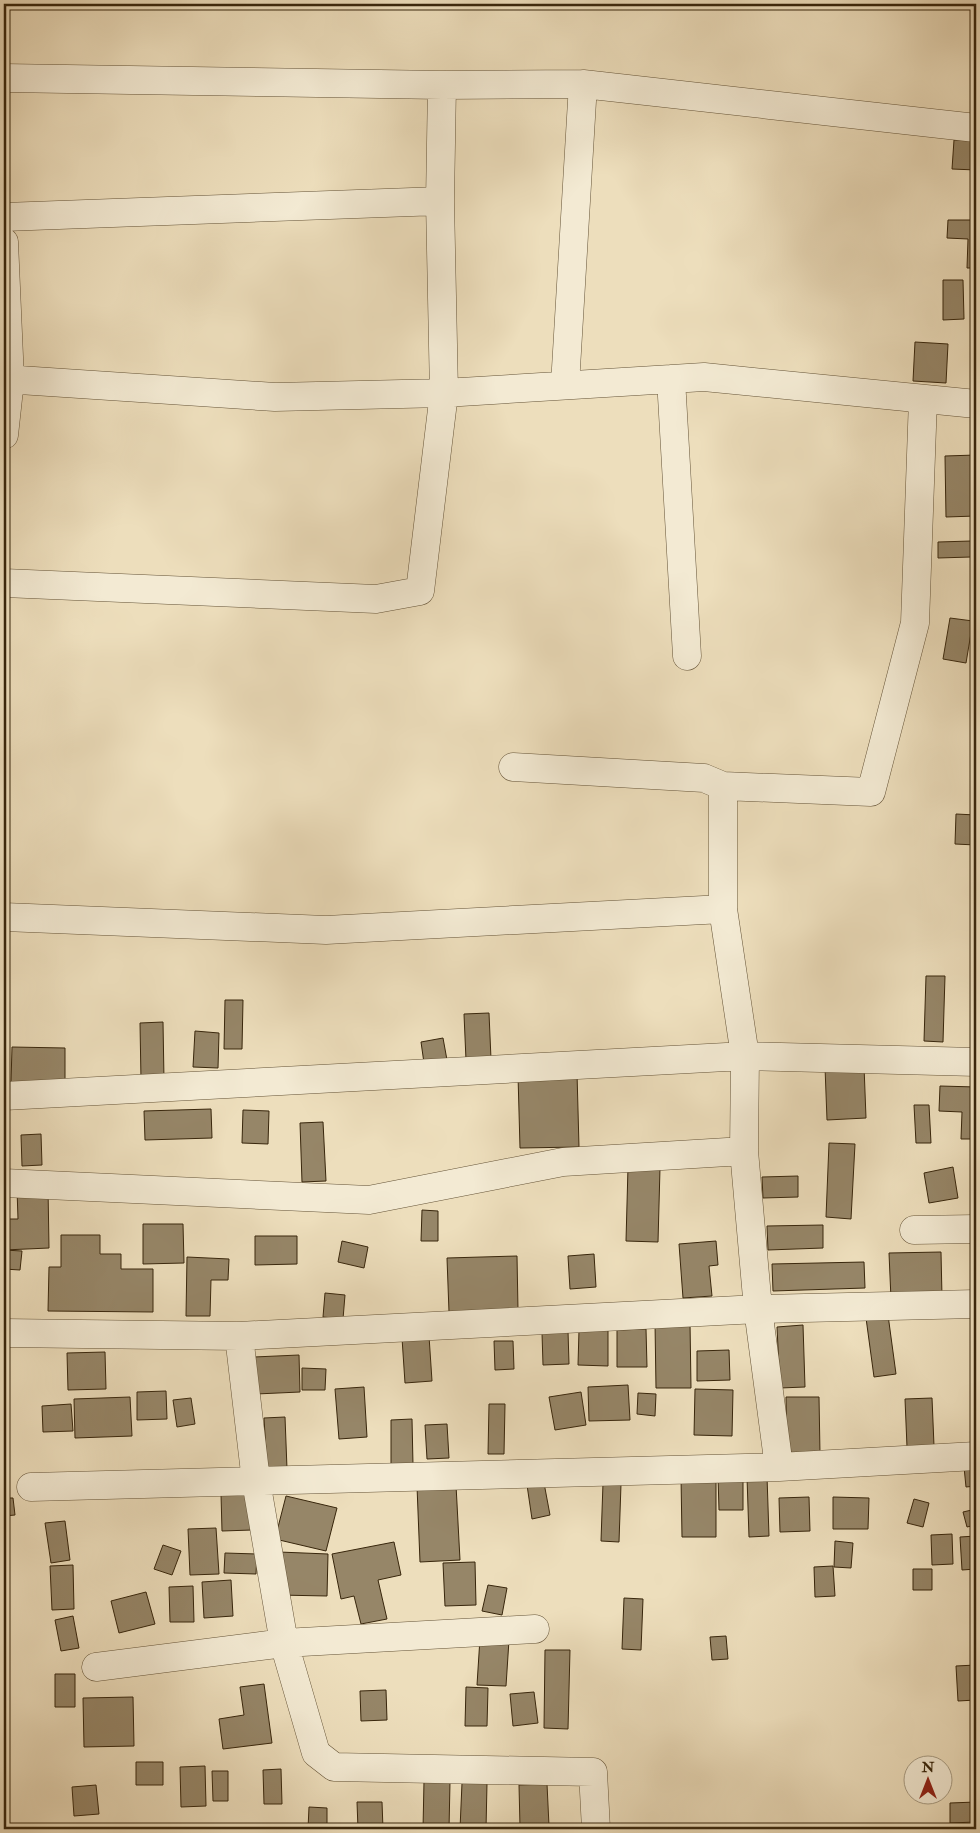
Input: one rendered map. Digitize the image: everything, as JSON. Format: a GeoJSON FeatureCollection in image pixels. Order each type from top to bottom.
{"type":"FeatureCollection","features":[{"type":"Feature","properties":{"kind":"street"},"geometry":{"type":"LineString","coordinates":[[4,78],[583,84],[976,128]]}},
{"type":"Feature","properties":{"kind":"street"},"geometry":{"type":"LineString","coordinates":[[4,583],[376,599],[420,590],[444,393],[440,201],[442,84]]}},
{"type":"Feature","properties":{"kind":"street"},"geometry":{"type":"LineString","coordinates":[[565,386],[583,84]]}},
{"type":"Feature","properties":{"kind":"street"},"geometry":{"type":"LineString","coordinates":[[4,217],[440,201]]}},
{"type":"Feature","properties":{"kind":"street"},"geometry":{"type":"LineString","coordinates":[[4,242],[7,380],[4,434]]}},
{"type":"Feature","properties":{"kind":"street"},"geometry":{"type":"LineString","coordinates":[[7,380],[275,397],[444,393],[704,377],[976,404]]}},
{"type":"Feature","properties":{"kind":"street"},"geometry":{"type":"LineString","coordinates":[[671,379],[688,656]]}},
{"type":"Feature","properties":{"kind":"street"},"geometry":{"type":"LineString","coordinates":[[512,768],[704,778],[723,786],[871,792],[915,623],[923,399]]}},
{"type":"Feature","properties":{"kind":"street"},"geometry":{"type":"LineString","coordinates":[[723,786],[723,909],[745,1056],[744,1152],[758,1309],[779,1467]]}},
{"type":"Feature","properties":{"kind":"street"},"geometry":{"type":"LineString","coordinates":[[4,917],[326,930],[723,909]]}},
{"type":"Feature","properties":{"kind":"street"},"geometry":{"type":"LineString","coordinates":[[4,1096],[745,1056],[976,1062]]}},
{"type":"Feature","properties":{"kind":"street"},"geometry":{"type":"LineString","coordinates":[[4,1183],[369,1200],[562,1162],[744,1152]]}},
{"type":"Feature","properties":{"kind":"street"},"geometry":{"type":"LineString","coordinates":[[914,1230],[976,1229]]}},
{"type":"Feature","properties":{"kind":"street"},"geometry":{"type":"LineString","coordinates":[[4,1333],[239,1336],[758,1309],[976,1304]]}},
{"type":"Feature","properties":{"kind":"street"},"geometry":{"type":"LineString","coordinates":[[239,1336],[256,1481],[284,1643],[316,1753],[334,1767],[593,1772],[596,1829]]}},
{"type":"Feature","properties":{"kind":"street"},"geometry":{"type":"LineString","coordinates":[[31,1487],[779,1467],[976,1456]]}},
{"type":"Feature","properties":{"kind":"street"},"geometry":{"type":"LineString","coordinates":[[96,1667],[284,1643],[535,1629]]}},
{"type":"Feature","properties":{"kind":"building"},"geometry":{"type":"Polygon","coordinates":[[[954,140],[976,141],[976,170],[952,169],[954,140]]]}},
{"type":"Feature","properties":{"kind":"building"},"geometry":{"type":"Polygon","coordinates":[[[948,220],[976,220],[976,268],[967,268],[968,239],[947,238],[948,220]]]}},
{"type":"Feature","properties":{"kind":"building"},"geometry":{"type":"Polygon","coordinates":[[[943,280],[963,280],[964,319],[943,320],[943,280]]]}},
{"type":"Feature","properties":{"kind":"building"},"geometry":{"type":"Polygon","coordinates":[[[915,342],[948,344],[946,383],[913,381],[915,342]]]}},
{"type":"Feature","properties":{"kind":"building"},"geometry":{"type":"Polygon","coordinates":[[[976,455],[976,516],[946,517],[945,456],[976,455]]]}},
{"type":"Feature","properties":{"kind":"building"},"geometry":{"type":"Polygon","coordinates":[[[971,541],[971,557],[938,558],[938,542],[971,541]]]}},
{"type":"Feature","properties":{"kind":"building"},"geometry":{"type":"Polygon","coordinates":[[[950,618],[973,621],[966,663],[943,659],[950,618]]]}},
{"type":"Feature","properties":{"kind":"building"},"geometry":{"type":"Polygon","coordinates":[[[956,814],[976,815],[976,845],[955,844],[956,814]]]}},
{"type":"Feature","properties":{"kind":"building"},"geometry":{"type":"Polygon","coordinates":[[[974,884],[976,884],[976,914],[974,884]]]}},
{"type":"Feature","properties":{"kind":"building"},"geometry":{"type":"Polygon","coordinates":[[[976,974],[976,1043],[974,1043],[972,975],[976,974]]]}},
{"type":"Feature","properties":{"kind":"building"},"geometry":{"type":"Polygon","coordinates":[[[926,976],[945,976],[943,1042],[924,1041],[926,976]]]}},
{"type":"Feature","properties":{"kind":"building"},"geometry":{"type":"Polygon","coordinates":[[[225,1000],[243,1000],[242,1049],[224,1049],[225,1000]]]}},
{"type":"Feature","properties":{"kind":"building"},"geometry":{"type":"Polygon","coordinates":[[[489,1013],[491,1059],[466,1060],[464,1014],[489,1013]]]}},
{"type":"Feature","properties":{"kind":"building"},"geometry":{"type":"Polygon","coordinates":[[[163,1022],[164,1080],[141,1080],[140,1023],[163,1022]]]}},
{"type":"Feature","properties":{"kind":"building"},"geometry":{"type":"Polygon","coordinates":[[[195,1031],[219,1033],[218,1068],[193,1067],[195,1031]]]}},
{"type":"Feature","properties":{"kind":"building"},"geometry":{"type":"Polygon","coordinates":[[[443,1038],[447,1060],[424,1063],[421,1042],[443,1038]]]}},
{"type":"Feature","properties":{"kind":"building"},"geometry":{"type":"Polygon","coordinates":[[[12,1047],[65,1048],[65,1083],[11,1082],[12,1047]]]}},
{"type":"Feature","properties":{"kind":"building"},"geometry":{"type":"Polygon","coordinates":[[[864,1066],[866,1118],[827,1120],[825,1067],[864,1066]]]}},
{"type":"Feature","properties":{"kind":"building"},"geometry":{"type":"Polygon","coordinates":[[[577,1073],[579,1147],[520,1148],[518,1075],[577,1073]]]}},
{"type":"Feature","properties":{"kind":"building"},"geometry":{"type":"Polygon","coordinates":[[[940,1086],[976,1087],[976,1139],[961,1139],[962,1112],[939,1111],[940,1086]]]}},
{"type":"Feature","properties":{"kind":"building"},"geometry":{"type":"Polygon","coordinates":[[[914,1105],[929,1105],[931,1143],[916,1143],[914,1105]]]}},
{"type":"Feature","properties":{"kind":"building"},"geometry":{"type":"Polygon","coordinates":[[[211,1109],[212,1138],[145,1140],[144,1111],[211,1109]]]}},
{"type":"Feature","properties":{"kind":"building"},"geometry":{"type":"Polygon","coordinates":[[[243,1110],[269,1111],[268,1144],[242,1143],[243,1110]]]}},
{"type":"Feature","properties":{"kind":"building"},"geometry":{"type":"Polygon","coordinates":[[[323,1122],[326,1181],[302,1182],[300,1123],[323,1122]]]}},
{"type":"Feature","properties":{"kind":"building"},"geometry":{"type":"Polygon","coordinates":[[[41,1134],[42,1165],[22,1166],[21,1135],[41,1134]]]}},
{"type":"Feature","properties":{"kind":"building"},"geometry":{"type":"Polygon","coordinates":[[[829,1143],[855,1144],[851,1219],[826,1217],[829,1143]]]}},
{"type":"Feature","properties":{"kind":"building"},"geometry":{"type":"Polygon","coordinates":[[[628,1167],[660,1168],[658,1242],[626,1241],[628,1167]]]}},
{"type":"Feature","properties":{"kind":"building"},"geometry":{"type":"Polygon","coordinates":[[[953,1167],[958,1198],[929,1203],[924,1173],[953,1167]]]}},
{"type":"Feature","properties":{"kind":"building"},"geometry":{"type":"Polygon","coordinates":[[[798,1176],[798,1197],[763,1198],[762,1177],[798,1176]]]}},
{"type":"Feature","properties":{"kind":"building"},"geometry":{"type":"Polygon","coordinates":[[[7,1185],[9,1215],[4,1215],[4,1186],[7,1185]]]}},
{"type":"Feature","properties":{"kind":"building"},"geometry":{"type":"Polygon","coordinates":[[[48,1188],[49,1248],[4,1250],[4,1219],[18,1219],[17,1189],[48,1188]]]}},
{"type":"Feature","properties":{"kind":"building"},"geometry":{"type":"Polygon","coordinates":[[[422,1210],[438,1211],[438,1241],[421,1241],[422,1210]]]}},
{"type":"Feature","properties":{"kind":"building"},"geometry":{"type":"Polygon","coordinates":[[[143,1224],[183,1224],[184,1263],[143,1264],[143,1224]]]}},
{"type":"Feature","properties":{"kind":"building"},"geometry":{"type":"Polygon","coordinates":[[[823,1225],[823,1248],[768,1250],[767,1226],[823,1225]]]}},
{"type":"Feature","properties":{"kind":"building"},"geometry":{"type":"Polygon","coordinates":[[[61,1235],[100,1235],[100,1254],[121,1254],[121,1269],[153,1269],[153,1312],[48,1311],[49,1267],[61,1267],[61,1235]]]}},
{"type":"Feature","properties":{"kind":"building"},"geometry":{"type":"Polygon","coordinates":[[[255,1236],[297,1236],[297,1264],[255,1265],[255,1236]]]}},
{"type":"Feature","properties":{"kind":"building"},"geometry":{"type":"Polygon","coordinates":[[[342,1241],[368,1247],[364,1268],[338,1262],[342,1241]]]}},
{"type":"Feature","properties":{"kind":"building"},"geometry":{"type":"Polygon","coordinates":[[[716,1241],[718,1265],[709,1266],[712,1296],[683,1298],[679,1244],[716,1241]]]}},
{"type":"Feature","properties":{"kind":"building"},"geometry":{"type":"Polygon","coordinates":[[[4,1250],[22,1251],[20,1270],[4,1269],[4,1250]]]}},
{"type":"Feature","properties":{"kind":"building"},"geometry":{"type":"Polygon","coordinates":[[[941,1252],[942,1297],[891,1299],[889,1253],[941,1252]]]}},
{"type":"Feature","properties":{"kind":"building"},"geometry":{"type":"Polygon","coordinates":[[[594,1254],[596,1287],[570,1289],[568,1256],[594,1254]]]}},
{"type":"Feature","properties":{"kind":"building"},"geometry":{"type":"Polygon","coordinates":[[[517,1256],[518,1310],[449,1312],[447,1258],[517,1256]]]}},
{"type":"Feature","properties":{"kind":"building"},"geometry":{"type":"Polygon","coordinates":[[[187,1257],[229,1259],[228,1280],[211,1280],[210,1316],[186,1316],[187,1257]]]}},
{"type":"Feature","properties":{"kind":"building"},"geometry":{"type":"Polygon","coordinates":[[[864,1262],[865,1288],[773,1291],[772,1264],[864,1262]]]}},
{"type":"Feature","properties":{"kind":"building"},"geometry":{"type":"Polygon","coordinates":[[[325,1293],[345,1295],[343,1319],[323,1317],[325,1293]]]}},
{"type":"Feature","properties":{"kind":"building"},"geometry":{"type":"Polygon","coordinates":[[[888,1315],[896,1374],[874,1377],[866,1318],[888,1315]]]}},
{"type":"Feature","properties":{"kind":"building"},"geometry":{"type":"Polygon","coordinates":[[[655,1323],[690,1323],[691,1388],[656,1388],[655,1323]]]}},
{"type":"Feature","properties":{"kind":"building"},"geometry":{"type":"Polygon","coordinates":[[[803,1325],[805,1387],[780,1388],[777,1327],[803,1325]]]}},
{"type":"Feature","properties":{"kind":"building"},"geometry":{"type":"Polygon","coordinates":[[[646,1329],[647,1367],[617,1367],[617,1330],[646,1329]]]}},
{"type":"Feature","properties":{"kind":"building"},"geometry":{"type":"Polygon","coordinates":[[[579,1330],[608,1330],[608,1366],[578,1365],[579,1330]]]}},
{"type":"Feature","properties":{"kind":"building"},"geometry":{"type":"Polygon","coordinates":[[[568,1331],[569,1364],[543,1365],[542,1333],[568,1331]]]}},
{"type":"Feature","properties":{"kind":"building"},"geometry":{"type":"Polygon","coordinates":[[[429,1336],[432,1381],[405,1383],[402,1338],[429,1336]]]}},
{"type":"Feature","properties":{"kind":"building"},"geometry":{"type":"Polygon","coordinates":[[[494,1341],[513,1341],[514,1369],[495,1370],[494,1341]]]}},
{"type":"Feature","properties":{"kind":"building"},"geometry":{"type":"Polygon","coordinates":[[[729,1350],[730,1380],[697,1381],[697,1351],[729,1350]]]}},
{"type":"Feature","properties":{"kind":"building"},"geometry":{"type":"Polygon","coordinates":[[[105,1352],[106,1389],[68,1390],[67,1353],[105,1352]]]}},
{"type":"Feature","properties":{"kind":"building"},"geometry":{"type":"Polygon","coordinates":[[[299,1355],[300,1392],[256,1394],[254,1357],[299,1355]]]}},
{"type":"Feature","properties":{"kind":"building"},"geometry":{"type":"Polygon","coordinates":[[[302,1368],[326,1369],[325,1390],[302,1390],[302,1368]]]}},
{"type":"Feature","properties":{"kind":"building"},"geometry":{"type":"Polygon","coordinates":[[[628,1385],[630,1420],[589,1421],[588,1387],[628,1385]]]}},
{"type":"Feature","properties":{"kind":"building"},"geometry":{"type":"Polygon","coordinates":[[[364,1387],[367,1437],[339,1439],[335,1389],[364,1387]]]}},
{"type":"Feature","properties":{"kind":"building"},"geometry":{"type":"Polygon","coordinates":[[[695,1389],[733,1390],[732,1436],[694,1435],[695,1389]]]}},
{"type":"Feature","properties":{"kind":"building"},"geometry":{"type":"Polygon","coordinates":[[[166,1391],[167,1419],[137,1420],[137,1392],[166,1391]]]}},
{"type":"Feature","properties":{"kind":"building"},"geometry":{"type":"Polygon","coordinates":[[[581,1392],[586,1425],[555,1430],[549,1397],[581,1392]]]}},
{"type":"Feature","properties":{"kind":"building"},"geometry":{"type":"Polygon","coordinates":[[[638,1393],[656,1394],[655,1416],[637,1414],[638,1393]]]}},
{"type":"Feature","properties":{"kind":"building"},"geometry":{"type":"Polygon","coordinates":[[[130,1397],[132,1436],[75,1438],[74,1399],[130,1397]]]}},
{"type":"Feature","properties":{"kind":"building"},"geometry":{"type":"Polygon","coordinates":[[[786,1397],[819,1397],[820,1454],[787,1454],[786,1397]]]}},
{"type":"Feature","properties":{"kind":"building"},"geometry":{"type":"Polygon","coordinates":[[[191,1398],[195,1424],[177,1427],[173,1400],[191,1398]]]}},
{"type":"Feature","properties":{"kind":"building"},"geometry":{"type":"Polygon","coordinates":[[[932,1398],[934,1446],[907,1447],[905,1399],[932,1398]]]}},
{"type":"Feature","properties":{"kind":"building"},"geometry":{"type":"Polygon","coordinates":[[[71,1404],[73,1431],[43,1432],[42,1406],[71,1404]]]}},
{"type":"Feature","properties":{"kind":"building"},"geometry":{"type":"Polygon","coordinates":[[[489,1404],[505,1404],[504,1454],[488,1454],[489,1404]]]}},
{"type":"Feature","properties":{"kind":"building"},"geometry":{"type":"Polygon","coordinates":[[[285,1417],[287,1469],[267,1469],[264,1418],[285,1417]]]}},
{"type":"Feature","properties":{"kind":"building"},"geometry":{"type":"Polygon","coordinates":[[[412,1419],[413,1465],[391,1465],[391,1420],[412,1419]]]}},
{"type":"Feature","properties":{"kind":"building"},"geometry":{"type":"Polygon","coordinates":[[[447,1424],[449,1458],[427,1459],[425,1425],[447,1424]]]}},
{"type":"Feature","properties":{"kind":"building"},"geometry":{"type":"Polygon","coordinates":[[[976,1466],[976,1486],[966,1487],[964,1467],[976,1466]]]}},
{"type":"Feature","properties":{"kind":"building"},"geometry":{"type":"Polygon","coordinates":[[[743,1475],[743,1510],[719,1510],[718,1476],[743,1475]]]}},
{"type":"Feature","properties":{"kind":"building"},"geometry":{"type":"Polygon","coordinates":[[[767,1476],[769,1536],[749,1537],[747,1477],[767,1476]]]}},
{"type":"Feature","properties":{"kind":"building"},"geometry":{"type":"Polygon","coordinates":[[[681,1477],[716,1477],[716,1537],[682,1537],[681,1477]]]}},
{"type":"Feature","properties":{"kind":"building"},"geometry":{"type":"Polygon","coordinates":[[[544,1483],[550,1515],[532,1519],[527,1485],[544,1483]]]}},
{"type":"Feature","properties":{"kind":"building"},"geometry":{"type":"Polygon","coordinates":[[[603,1483],[621,1484],[619,1542],[601,1541],[603,1483]]]}},
{"type":"Feature","properties":{"kind":"building"},"geometry":{"type":"Polygon","coordinates":[[[456,1485],[460,1560],[420,1562],[417,1486],[456,1485]]]}},
{"type":"Feature","properties":{"kind":"building"},"geometry":{"type":"Polygon","coordinates":[[[251,1493],[252,1530],[222,1531],[221,1494],[251,1493]]]}},
{"type":"Feature","properties":{"kind":"building"},"geometry":{"type":"Polygon","coordinates":[[[286,1496],[337,1508],[326,1551],[275,1539],[286,1496]]]}},
{"type":"Feature","properties":{"kind":"building"},"geometry":{"type":"Polygon","coordinates":[[[809,1497],[810,1531],[780,1532],[779,1498],[809,1497]]]}},
{"type":"Feature","properties":{"kind":"building"},"geometry":{"type":"Polygon","coordinates":[[[833,1497],[869,1498],[868,1529],[833,1529],[833,1497]]]}},
{"type":"Feature","properties":{"kind":"building"},"geometry":{"type":"Polygon","coordinates":[[[4,1498],[13,1498],[15,1515],[4,1516],[4,1498]]]}},
{"type":"Feature","properties":{"kind":"building"},"geometry":{"type":"Polygon","coordinates":[[[914,1499],[929,1503],[923,1527],[907,1523],[914,1499]]]}},
{"type":"Feature","properties":{"kind":"building"},"geometry":{"type":"Polygon","coordinates":[[[976,1509],[976,1525],[967,1527],[963,1512],[976,1509]]]}},
{"type":"Feature","properties":{"kind":"building"},"geometry":{"type":"Polygon","coordinates":[[[65,1521],[70,1560],[51,1563],[45,1523],[65,1521]]]}},
{"type":"Feature","properties":{"kind":"building"},"geometry":{"type":"Polygon","coordinates":[[[216,1528],[219,1574],[190,1575],[188,1529],[216,1528]]]}},
{"type":"Feature","properties":{"kind":"building"},"geometry":{"type":"Polygon","coordinates":[[[952,1534],[953,1564],[932,1565],[931,1535],[952,1534]]]}},
{"type":"Feature","properties":{"kind":"building"},"geometry":{"type":"Polygon","coordinates":[[[976,1536],[976,1569],[962,1570],[960,1537],[976,1536]]]}},
{"type":"Feature","properties":{"kind":"building"},"geometry":{"type":"Polygon","coordinates":[[[835,1541],[853,1543],[851,1568],[834,1567],[835,1541]]]}},
{"type":"Feature","properties":{"kind":"building"},"geometry":{"type":"Polygon","coordinates":[[[394,1542],[401,1575],[378,1580],[387,1619],[361,1624],[354,1596],[341,1599],[332,1554],[394,1542]]]}},
{"type":"Feature","properties":{"kind":"building"},"geometry":{"type":"Polygon","coordinates":[[[163,1545],[181,1551],[172,1575],[154,1569],[163,1545]]]}},
{"type":"Feature","properties":{"kind":"building"},"geometry":{"type":"Polygon","coordinates":[[[279,1552],[328,1554],[327,1596],[278,1595],[279,1552]]]}},
{"type":"Feature","properties":{"kind":"building"},"geometry":{"type":"Polygon","coordinates":[[[225,1553],[257,1554],[256,1574],[224,1573],[225,1553]]]}},
{"type":"Feature","properties":{"kind":"building"},"geometry":{"type":"Polygon","coordinates":[[[475,1562],[476,1605],[445,1606],[443,1563],[475,1562]]]}},
{"type":"Feature","properties":{"kind":"building"},"geometry":{"type":"Polygon","coordinates":[[[73,1565],[74,1609],[52,1610],[50,1566],[73,1565]]]}},
{"type":"Feature","properties":{"kind":"building"},"geometry":{"type":"Polygon","coordinates":[[[833,1566],[835,1596],[815,1597],[814,1567],[833,1566]]]}},
{"type":"Feature","properties":{"kind":"building"},"geometry":{"type":"Polygon","coordinates":[[[913,1569],[932,1569],[932,1590],[913,1590],[913,1569]]]}},
{"type":"Feature","properties":{"kind":"building"},"geometry":{"type":"Polygon","coordinates":[[[231,1580],[233,1616],[204,1618],[202,1582],[231,1580]]]}},
{"type":"Feature","properties":{"kind":"building"},"geometry":{"type":"Polygon","coordinates":[[[488,1585],[507,1588],[502,1615],[482,1611],[488,1585]]]}},
{"type":"Feature","properties":{"kind":"building"},"geometry":{"type":"Polygon","coordinates":[[[193,1586],[194,1622],[170,1622],[169,1587],[193,1586]]]}},
{"type":"Feature","properties":{"kind":"building"},"geometry":{"type":"Polygon","coordinates":[[[146,1592],[155,1624],[119,1633],[111,1601],[146,1592]]]}},
{"type":"Feature","properties":{"kind":"building"},"geometry":{"type":"Polygon","coordinates":[[[624,1598],[643,1599],[641,1650],[622,1649],[624,1598]]]}},
{"type":"Feature","properties":{"kind":"building"},"geometry":{"type":"Polygon","coordinates":[[[73,1616],[79,1648],[61,1651],[55,1620],[73,1616]]]}},
{"type":"Feature","properties":{"kind":"building"},"geometry":{"type":"Polygon","coordinates":[[[971,1617],[976,1617],[976,1644],[972,1644],[971,1617]]]}},
{"type":"Feature","properties":{"kind":"building"},"geometry":{"type":"Polygon","coordinates":[[[726,1636],[728,1659],[712,1660],[710,1637],[726,1636]]]}},
{"type":"Feature","properties":{"kind":"building"},"geometry":{"type":"Polygon","coordinates":[[[480,1638],[509,1640],[506,1686],[477,1685],[480,1638]]]}},
{"type":"Feature","properties":{"kind":"building"},"geometry":{"type":"Polygon","coordinates":[[[545,1650],[570,1650],[568,1729],[544,1728],[545,1650]]]}},
{"type":"Feature","properties":{"kind":"building"},"geometry":{"type":"Polygon","coordinates":[[[976,1665],[976,1700],[958,1701],[956,1666],[976,1665]]]}},
{"type":"Feature","properties":{"kind":"building"},"geometry":{"type":"Polygon","coordinates":[[[55,1674],[75,1674],[75,1707],[55,1707],[55,1674]]]}},
{"type":"Feature","properties":{"kind":"building"},"geometry":{"type":"Polygon","coordinates":[[[264,1684],[272,1743],[223,1749],[219,1719],[244,1715],[240,1687],[264,1684]]]}},
{"type":"Feature","properties":{"kind":"building"},"geometry":{"type":"Polygon","coordinates":[[[466,1687],[488,1688],[487,1726],[465,1726],[466,1687]]]}},
{"type":"Feature","properties":{"kind":"building"},"geometry":{"type":"Polygon","coordinates":[[[386,1690],[387,1720],[361,1721],[360,1691],[386,1690]]]}},
{"type":"Feature","properties":{"kind":"building"},"geometry":{"type":"Polygon","coordinates":[[[534,1692],[538,1723],[513,1726],[510,1694],[534,1692]]]}},
{"type":"Feature","properties":{"kind":"building"},"geometry":{"type":"Polygon","coordinates":[[[133,1697],[134,1746],[84,1747],[83,1698],[133,1697]]]}},
{"type":"Feature","properties":{"kind":"building"},"geometry":{"type":"Polygon","coordinates":[[[136,1762],[163,1762],[163,1785],[136,1785],[136,1762]]]}},
{"type":"Feature","properties":{"kind":"building"},"geometry":{"type":"Polygon","coordinates":[[[205,1766],[206,1806],[181,1807],[180,1767],[205,1766]]]}},
{"type":"Feature","properties":{"kind":"building"},"geometry":{"type":"Polygon","coordinates":[[[281,1769],[282,1804],[264,1804],[263,1770],[281,1769]]]}},
{"type":"Feature","properties":{"kind":"building"},"geometry":{"type":"Polygon","coordinates":[[[212,1771],[228,1771],[228,1801],[213,1801],[212,1771]]]}},
{"type":"Feature","properties":{"kind":"building"},"geometry":{"type":"Polygon","coordinates":[[[424,1781],[450,1782],[449,1829],[423,1829],[424,1781]]]}},
{"type":"Feature","properties":{"kind":"building"},"geometry":{"type":"Polygon","coordinates":[[[462,1783],[487,1783],[486,1829],[460,1829],[462,1783]]]}},
{"type":"Feature","properties":{"kind":"building"},"geometry":{"type":"Polygon","coordinates":[[[547,1784],[549,1826],[520,1827],[519,1785],[547,1784]]]}},
{"type":"Feature","properties":{"kind":"building"},"geometry":{"type":"Polygon","coordinates":[[[96,1785],[99,1814],[74,1816],[72,1787],[96,1785]]]}},
{"type":"Feature","properties":{"kind":"building"},"geometry":{"type":"Polygon","coordinates":[[[357,1802],[382,1802],[383,1829],[358,1829],[357,1802]]]}},
{"type":"Feature","properties":{"kind":"building"},"geometry":{"type":"Polygon","coordinates":[[[976,1802],[976,1822],[950,1823],[950,1806],[952,1806],[952,1803],[976,1802]]]}},
{"type":"Feature","properties":{"kind":"building"},"geometry":{"type":"Polygon","coordinates":[[[309,1807],[327,1808],[327,1829],[308,1829],[309,1807]]]}}]}
